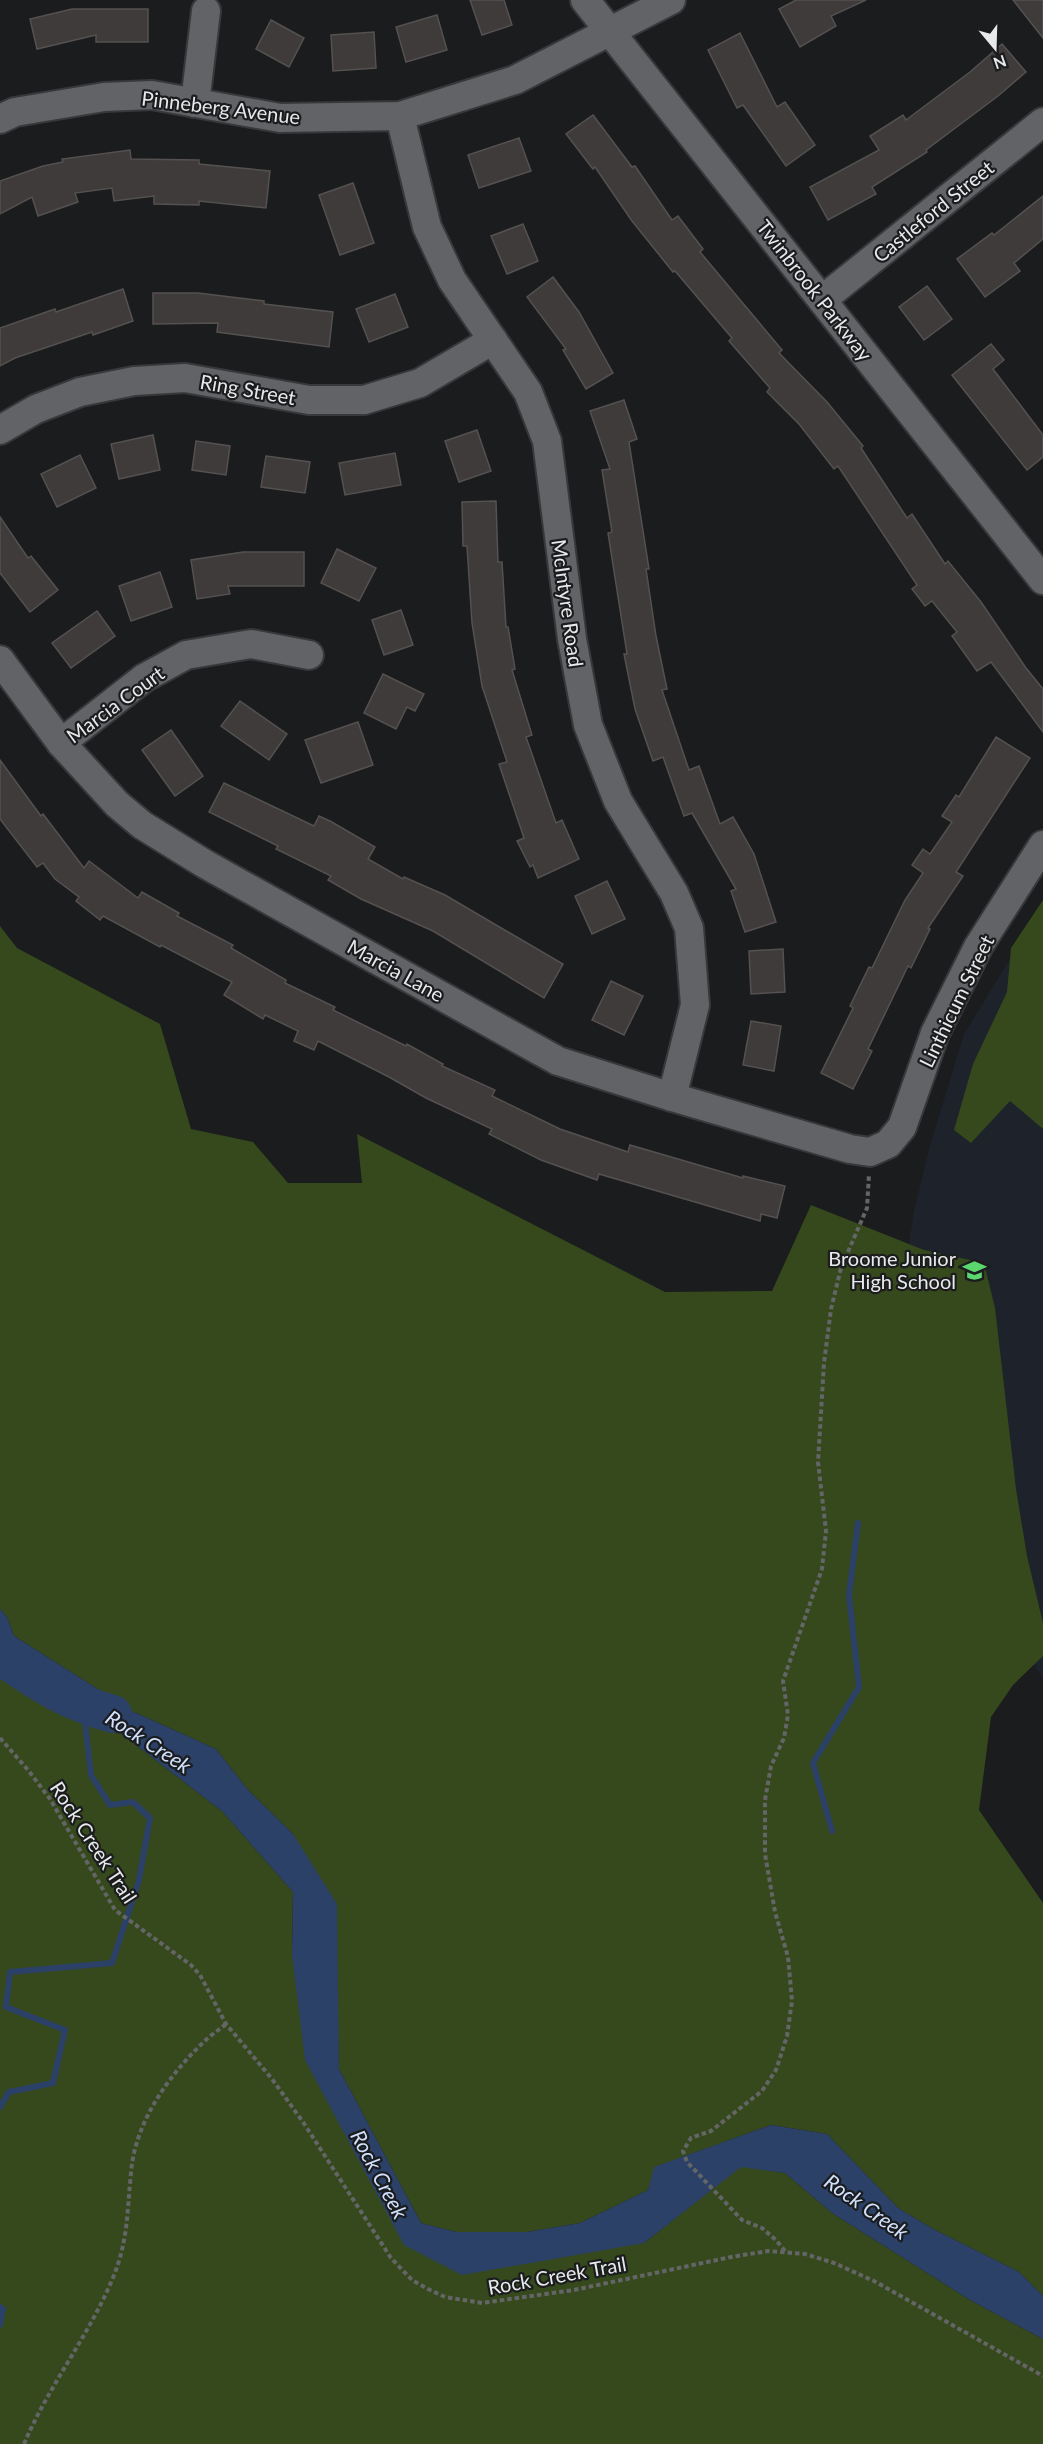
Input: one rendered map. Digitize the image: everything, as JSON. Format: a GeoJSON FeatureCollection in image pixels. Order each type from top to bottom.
{"type":"FeatureCollection","features":[{"type":"Feature","properties":{"kind":"street","name":"Twinbrook Parkway"},"geometry":{"type":"LineString","coordinates":[[585,0],[1043,580]]}},
{"type":"Feature","properties":{"kind":"street","name":"Pinneberg Avenue"},"geometry":{"type":"LineString","coordinates":[[0,119],[15,112],[104,97],[152,96],[280,118],[400,116],[515,80],[672,0]]}},
{"type":"Feature","properties":{"kind":"street"},"geometry":{"type":"LineString","coordinates":[[195,103],[206,11]]}},
{"type":"Feature","properties":{"kind":"street","name":"McIntyre Road"},"geometry":{"type":"LineString","coordinates":[[400,116],[427,227],[452,280],[528,392],[547,441],[572,639],[588,725],[618,801],[674,893],[689,928],[695,1005],[672,1097]]}},
{"type":"Feature","properties":{"kind":"street","name":"Castleford Street"},"geometry":{"type":"LineString","coordinates":[[823,299],[1043,122]]}},
{"type":"Feature","properties":{"kind":"street","name":"Ring Street"},"geometry":{"type":"LineString","coordinates":[[0,430],[36,409],[80,392],[134,381],[185,378],[309,400],[364,400],[420,383],[493,340]]}},
{"type":"Feature","properties":{"kind":"street","name":"Marcia Court"},"geometry":{"type":"LineString","coordinates":[[61,743],[144,678],[186,655],[251,644],[309,655]]}},
{"type":"Feature","properties":{"kind":"street","name":"Marcia Lane"},"geometry":{"type":"LineString","coordinates":[[0,660],[61,743],[117,804],[142,825],[205,864],[558,1061],[850,1149],[870,1152]]}},
{"type":"Feature","properties":{"kind":"street","name":"Linthicum Street"},"geometry":{"type":"LineString","coordinates":[[870,1152],[888,1144],[902,1127],[935,1033],[978,947],[1043,845]]}},
{"type":"Feature","properties":{"kind":"path"},"geometry":{"type":"LineString","coordinates":[[786,2252],[762,2228],[742,2220],[687,2162],[683,2151],[691,2138],[711,2131],[762,2091],[776,2070],[787,2036],[792,2001],[788,1956],[776,1912],[765,1854],[765,1800],[771,1766],[784,1738],[788,1715],[783,1681],[822,1569],[826,1532],[818,1462],[824,1363],[831,1309],[842,1268],[867,1208],[870,1152]]}},
{"type":"Feature","properties":{"kind":"path","name":"Rock Creek Trail"},"geometry":{"type":"LineString","coordinates":[[0,1738],[50,1799],[108,1900],[121,1916],[191,1965],[200,1975],[226,2024],[272,2079],[303,2122],[391,2258],[412,2280],[445,2297],[482,2303],[574,2290],[731,2257],[768,2252],[805,2254],[834,2263],[874,2281],[1043,2376]]}},
{"type":"Feature","properties":{"kind":"path"},"geometry":{"type":"LineString","coordinates":[[24,2444],[58,2378],[87,2329],[118,2265],[126,2238],[131,2172],[136,2144],[146,2118],[159,2096],[182,2067],[208,2037],[226,2024]]}},
{"type":"Feature","properties":{"kind":"shaded area","name":"Broome Junior High School"},"geometry":{"type":"Polygon","coordinates":[[[1043,905],[1043,1678],[892,1459],[896,1328],[914,1211],[930,1145],[964,1034],[1043,905]]]}},
{"type":"Feature","properties":{"kind":"green space"},"geometry":{"type":"Polygon","coordinates":[[[1043,900],[1043,1129],[1010,1101],[971,1143],[954,1130],[973,1064],[1007,992],[1011,948],[1043,900]]]}},
{"type":"Feature","properties":{"kind":"green space"},"geometry":{"type":"Polygon","coordinates":[[[0,926],[17,948],[160,1024],[191,1129],[253,1142],[288,1183],[362,1183],[357,1134],[665,1292],[772,1291],[811,1205],[924,1250],[984,1263],[995,1308],[1016,1489],[1027,1556],[1043,1623],[1043,1656],[1013,1685],[991,1717],[979,1810],[1043,1903],[1043,2296],[1019,2272],[933,2229],[898,2208],[827,2134],[771,2125],[655,2167],[648,2190],[580,2223],[527,2232],[456,2232],[421,2223],[339,2069],[337,1994],[293,1834],[248,1790],[216,1749],[134,1712],[14,1636],[7,1617],[0,1609],[0,926]]]}},
{"type":"Feature","properties":{"kind":"green space"},"geometry":{"type":"Polygon","coordinates":[[[0,1654],[123,1735],[223,1812],[293,1892],[292,1955],[404,2245],[644,2243],[741,2166],[785,2173],[832,2213],[970,2300],[1043,2339],[1043,2444],[0,2444],[0,1654]]]}},
{"type":"Feature","properties":{"kind":"water"},"geometry":{"type":"Polygon","coordinates":[[[0,1609],[7,1617],[14,1636],[134,1712],[216,1749],[248,1790],[293,1834],[337,1904],[339,2069],[421,2223],[456,2232],[527,2232],[580,2223],[648,2190],[654,2167],[771,2125],[827,2134],[898,2208],[933,2229],[1019,2272],[1043,2296],[1043,2339],[970,2300],[832,2213],[785,2173],[741,2167],[644,2243],[462,2275],[404,2245],[305,2060],[292,1955],[293,1892],[223,1812],[123,1735],[0,1654],[0,1609]]]}},
{"type":"Feature","properties":{"kind":"building"},"geometry":{"type":"Polygon","coordinates":[[[470,0],[504,0],[512,25],[482,35],[470,0]]]}},
{"type":"Feature","properties":{"kind":"building"},"geometry":{"type":"Polygon","coordinates":[[[796,0],[866,0],[831,16],[836,26],[800,47],[779,9],[796,0]]]}},
{"type":"Feature","properties":{"kind":"building"},"geometry":{"type":"Polygon","coordinates":[[[1013,0],[1043,0],[1043,38],[1013,0]]]}},
{"type":"Feature","properties":{"kind":"building"},"geometry":{"type":"Polygon","coordinates":[[[72,9],[148,9],[148,42],[96,42],[96,35],[37,49],[30,19],[72,9]]]}},
{"type":"Feature","properties":{"kind":"building"},"geometry":{"type":"Polygon","coordinates":[[[437,15],[447,50],[406,62],[396,27],[437,15]]]}},
{"type":"Feature","properties":{"kind":"building"},"geometry":{"type":"Polygon","coordinates":[[[271,20],[304,38],[289,67],[256,49],[271,20]]]}},
{"type":"Feature","properties":{"kind":"building"},"geometry":{"type":"Polygon","coordinates":[[[374,32],[376,68],[333,71],[331,35],[374,32]]]}},
{"type":"Feature","properties":{"kind":"building"},"geometry":{"type":"Polygon","coordinates":[[[740,33],[777,107],[785,102],[815,145],[786,166],[743,105],[737,108],[708,50],[740,33]]]}},
{"type":"Feature","properties":{"kind":"building"},"geometry":{"type":"Polygon","coordinates":[[[1002,44],[1026,72],[926,150],[927,152],[872,187],[876,194],[828,220],[810,187],[879,150],[870,136],[903,115],[906,120],[970,72],[1002,44]]]}},
{"type":"Feature","properties":{"kind":"building"},"geometry":{"type":"Polygon","coordinates":[[[593,115],[632,167],[635,166],[672,220],[678,216],[703,249],[700,252],[782,350],[779,353],[827,402],[863,446],[861,448],[907,518],[912,514],[945,564],[948,561],[981,602],[1043,689],[1043,732],[991,662],[977,671],[952,636],[957,632],[932,601],[925,606],[912,589],[917,585],[838,466],[834,469],[799,424],[767,392],[770,388],[729,341],[732,338],[675,271],[673,272],[632,221],[595,167],[593,169],[566,134],[593,115]]]}},
{"type":"Feature","properties":{"kind":"building"},"geometry":{"type":"Polygon","coordinates":[[[519,138],[531,171],[479,188],[468,155],[519,138]]]}},
{"type":"Feature","properties":{"kind":"building"},"geometry":{"type":"Polygon","coordinates":[[[130,150],[131,159],[199,160],[199,164],[270,171],[266,208],[199,201],[199,205],[154,204],[154,196],[114,201],[112,188],[75,193],[78,202],[38,216],[32,197],[0,214],[0,181],[43,166],[63,162],[62,159],[130,150]]]}},
{"type":"Feature","properties":{"kind":"building"},"geometry":{"type":"Polygon","coordinates":[[[353,183],[374,243],[340,255],[319,195],[353,183]]]}},
{"type":"Feature","properties":{"kind":"building"},"geometry":{"type":"Polygon","coordinates":[[[1043,196],[1043,239],[1014,263],[1020,271],[985,297],[957,259],[992,233],[994,235],[1043,196]]]}},
{"type":"Feature","properties":{"kind":"building"},"geometry":{"type":"Polygon","coordinates":[[[523,224],[538,261],[507,274],[491,236],[523,224]]]}},
{"type":"Feature","properties":{"kind":"building"},"geometry":{"type":"Polygon","coordinates":[[[553,277],[579,312],[613,373],[586,389],[563,350],[566,349],[527,297],[553,277]]]}},
{"type":"Feature","properties":{"kind":"building"},"geometry":{"type":"Polygon","coordinates":[[[927,286],[952,319],[924,340],[899,307],[927,286]]]}},
{"type":"Feature","properties":{"kind":"building"},"geometry":{"type":"Polygon","coordinates":[[[123,289],[133,321],[15,358],[0,366],[0,328],[123,289]]]}},
{"type":"Feature","properties":{"kind":"building"},"geometry":{"type":"Polygon","coordinates":[[[153,293],[198,293],[333,312],[329,347],[217,332],[218,323],[153,324],[153,293]]]}},
{"type":"Feature","properties":{"kind":"building"},"geometry":{"type":"Polygon","coordinates":[[[395,294],[408,327],[369,342],[356,309],[395,294]]]}},
{"type":"Feature","properties":{"kind":"building"},"geometry":{"type":"Polygon","coordinates":[[[991,344],[1004,360],[993,369],[1043,435],[1043,457],[1027,470],[952,375],[991,344]]]}},
{"type":"Feature","properties":{"kind":"building"},"geometry":{"type":"Polygon","coordinates":[[[624,400],[637,439],[629,442],[649,569],[646,569],[656,636],[667,689],[662,690],[689,770],[699,766],[720,824],[733,817],[754,854],[776,922],[745,932],[731,891],[736,889],[692,813],[684,816],[663,757],[653,761],[635,709],[624,654],[627,654],[608,533],[612,532],[602,470],[610,469],[590,411],[624,400]]]}},
{"type":"Feature","properties":{"kind":"building"},"geometry":{"type":"Polygon","coordinates":[[[477,430],[491,471],[459,482],[445,441],[477,430]]]}},
{"type":"Feature","properties":{"kind":"building"},"geometry":{"type":"Polygon","coordinates":[[[153,435],[160,470],[119,479],[111,444],[153,435]]]}},
{"type":"Feature","properties":{"kind":"building"},"geometry":{"type":"Polygon","coordinates":[[[196,441],[230,446],[226,475],[192,470],[196,441]]]}},
{"type":"Feature","properties":{"kind":"building"},"geometry":{"type":"Polygon","coordinates":[[[395,453],[401,485],[345,495],[339,463],[395,453]]]}},
{"type":"Feature","properties":{"kind":"building"},"geometry":{"type":"Polygon","coordinates":[[[80,455],[96,488],[57,507],[41,474],[80,455]]]}},
{"type":"Feature","properties":{"kind":"building"},"geometry":{"type":"Polygon","coordinates":[[[266,456],[310,462],[305,493],[261,487],[266,456]]]}},
{"type":"Feature","properties":{"kind":"building"},"geometry":{"type":"Polygon","coordinates":[[[496,501],[498,562],[502,562],[506,627],[508,627],[515,669],[512,670],[532,735],[526,737],[556,823],[562,820],[579,859],[538,878],[533,865],[530,867],[517,841],[524,838],[499,764],[507,762],[482,686],[472,623],[467,546],[463,546],[462,502],[496,501]]]}},
{"type":"Feature","properties":{"kind":"building"},"geometry":{"type":"Polygon","coordinates":[[[0,517],[28,558],[31,556],[58,590],[30,612],[0,573],[0,517]]]}},
{"type":"Feature","properties":{"kind":"building"},"geometry":{"type":"Polygon","coordinates":[[[337,549],[376,568],[359,601],[321,583],[337,549]]]}},
{"type":"Feature","properties":{"kind":"building"},"geometry":{"type":"Polygon","coordinates":[[[243,552],[304,552],[304,586],[228,586],[230,594],[197,599],[191,560],[243,552]]]}},
{"type":"Feature","properties":{"kind":"building"},"geometry":{"type":"Polygon","coordinates":[[[160,572],[172,607],[131,621],[119,586],[160,572]]]}},
{"type":"Feature","properties":{"kind":"building"},"geometry":{"type":"Polygon","coordinates":[[[401,610],[413,645],[384,655],[372,620],[401,610]]]}},
{"type":"Feature","properties":{"kind":"building"},"geometry":{"type":"Polygon","coordinates":[[[97,611],[115,636],[71,668],[52,643],[97,611]]]}},
{"type":"Feature","properties":{"kind":"building"},"geometry":{"type":"Polygon","coordinates":[[[383,674],[424,694],[415,711],[407,707],[396,729],[364,713],[383,674]]]}},
{"type":"Feature","properties":{"kind":"building"},"geometry":{"type":"Polygon","coordinates":[[[240,701],[287,734],[269,760],[221,726],[240,701]]]}},
{"type":"Feature","properties":{"kind":"building"},"geometry":{"type":"Polygon","coordinates":[[[358,722],[373,765],[321,783],[305,740],[358,722]]]}},
{"type":"Feature","properties":{"kind":"building"},"geometry":{"type":"Polygon","coordinates":[[[171,730],[203,776],[175,796],[142,750],[171,730]]]}},
{"type":"Feature","properties":{"kind":"building"},"geometry":{"type":"Polygon","coordinates":[[[996,737],[1030,758],[956,872],[963,876],[928,928],[930,929],[911,968],[908,966],[868,1049],[872,1051],[853,1089],[821,1073],[853,1008],[850,1006],[869,967],[872,968],[905,900],[923,873],[912,865],[923,849],[930,854],[952,822],[942,816],[956,795],[959,797],[996,737]]]}},
{"type":"Feature","properties":{"kind":"building"},"geometry":{"type":"Polygon","coordinates":[[[0,760],[41,816],[43,814],[84,868],[89,861],[138,898],[142,892],[179,913],[177,916],[233,945],[231,948],[286,980],[285,983],[335,1007],[333,1010],[406,1046],[407,1044],[443,1064],[442,1066],[495,1090],[492,1096],[560,1129],[628,1152],[630,1145],[743,1178],[743,1176],[785,1186],[777,1218],[761,1214],[760,1221],[599,1174],[597,1180],[541,1160],[489,1134],[492,1129],[426,1098],[318,1041],[314,1050],[294,1041],[298,1031],[265,1015],[263,1019],[224,995],[232,982],[103,916],[100,920],[76,901],[79,897],[55,879],[43,863],[37,867],[0,819],[0,760]]]}},
{"type":"Feature","properties":{"kind":"building"},"geometry":{"type":"Polygon","coordinates":[[[224,783],[314,826],[319,816],[330,821],[375,847],[368,859],[403,879],[404,877],[445,895],[563,964],[544,998],[433,931],[361,899],[328,880],[331,876],[276,849],[278,846],[209,812],[224,783]]]}},
{"type":"Feature","properties":{"kind":"building"},"geometry":{"type":"Polygon","coordinates":[[[607,881],[625,919],[592,934],[575,896],[607,881]]]}},
{"type":"Feature","properties":{"kind":"building"},"geometry":{"type":"Polygon","coordinates":[[[783,949],[785,992],[751,994],[749,951],[783,949]]]}},
{"type":"Feature","properties":{"kind":"building"},"geometry":{"type":"Polygon","coordinates":[[[611,981],[643,996],[624,1035],[592,1020],[611,981]]]}},
{"type":"Feature","properties":{"kind":"building"},"geometry":{"type":"Polygon","coordinates":[[[751,1021],[781,1026],[774,1071],[743,1065],[751,1021]]]}},
{"type":"Feature","properties":{"kind":"waterway"},"geometry":{"type":"LineString","coordinates":[[832,1831],[813,1763],[859,1687],[849,1595],[858,1523]]}},
{"type":"Feature","properties":{"kind":"waterway","name":"Rock Creek"},"geometry":{"type":"LineString","coordinates":[[0,1656],[67,1697],[113,1714]]}},
{"type":"Feature","properties":{"kind":"waterway"},"geometry":{"type":"LineString","coordinates":[[0,2107],[9,2092],[53,2083],[65,2030],[6,2007],[10,1972],[112,1963],[139,1880],[150,1818],[133,1802],[110,1805],[91,1775],[83,1705]]}},
{"type":"Feature","properties":{"kind":"waterway"},"geometry":{"type":"LineString","coordinates":[[0,2307],[3,2309],[0,2325]]}},
{"type":"Feature","properties":{"kind":"place","name":"Broome Junior High School"},"geometry":{"type":"Point","coordinates":[974,1270]}}]}
